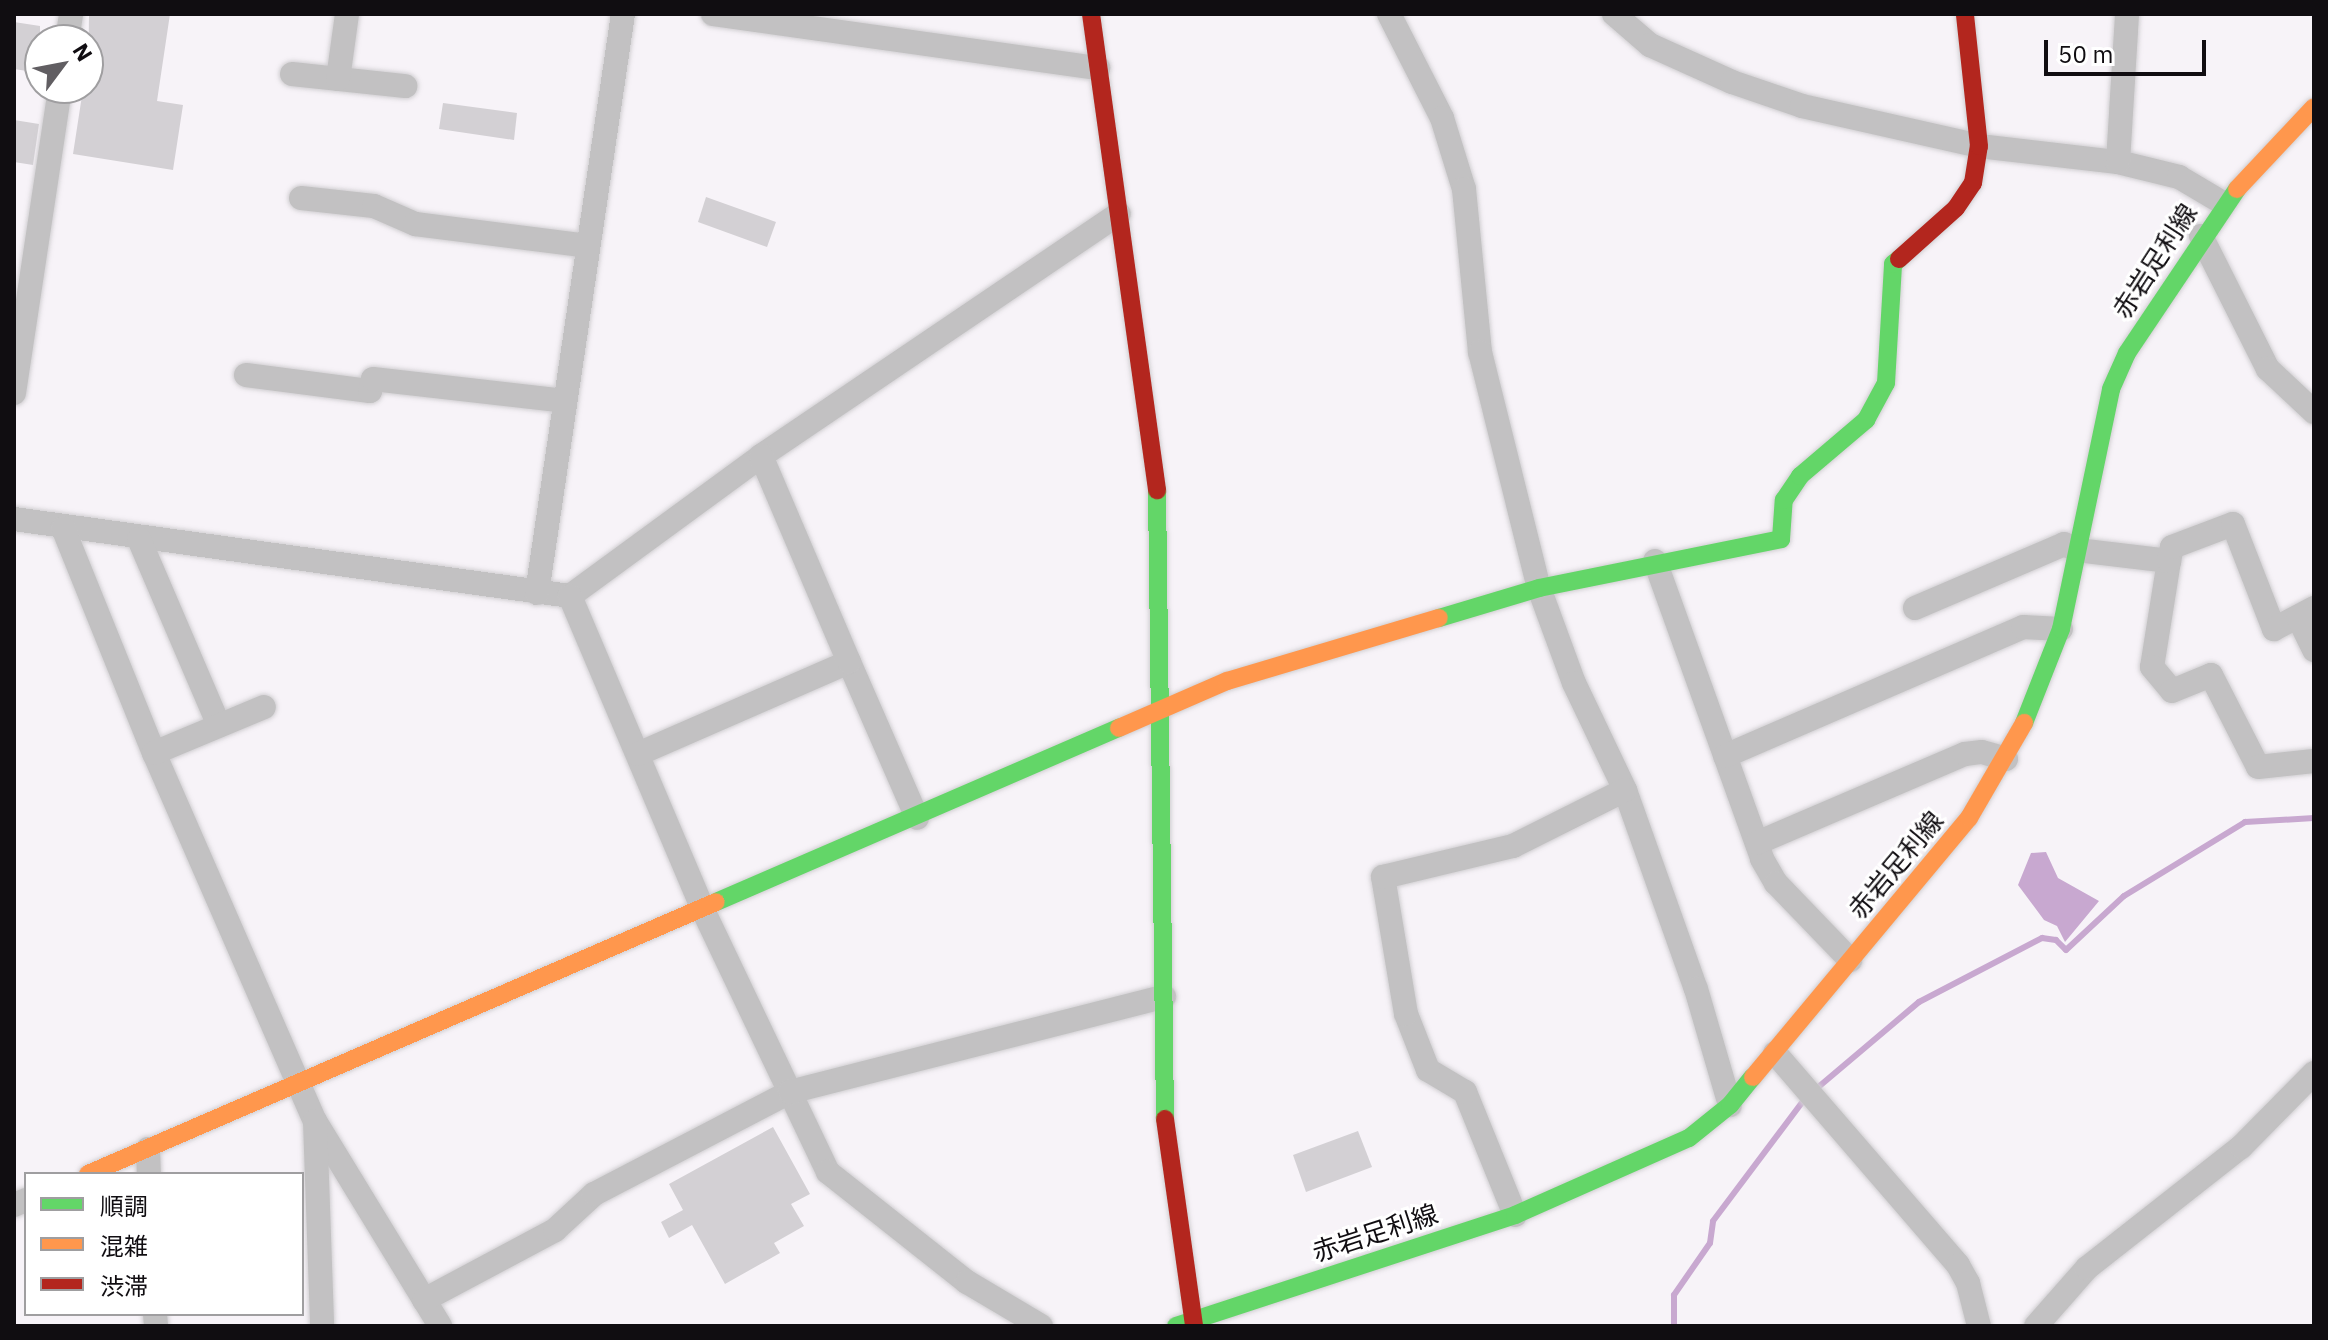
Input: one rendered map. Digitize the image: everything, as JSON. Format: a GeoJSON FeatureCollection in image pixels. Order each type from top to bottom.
{"type":"FeatureCollection","features":[{"type":"Feature","properties":{"kind":"street"},"geometry":{"type":"LineString","coordinates":[[338,79],[347,14]]}},
{"type":"Feature","properties":{"kind":"street"},"geometry":{"type":"LineString","coordinates":[[537,593],[623,14]]}},
{"type":"Feature","properties":{"kind":"street"},"geometry":{"type":"LineString","coordinates":[[713,14],[1098,68]]}},
{"type":"Feature","properties":{"kind":"street"},"geometry":{"type":"LineString","coordinates":[[1091,14],[1161,520],[1165,712],[1163,1105],[1188,1324]]}},
{"type":"Feature","properties":{"kind":"street"},"geometry":{"type":"LineString","coordinates":[[1389,14],[1442,118],[1464,189],[1480,352],[1539,588],[1574,683],[1625,790],[1696,989],[1730,1105]]}},
{"type":"Feature","properties":{"kind":"street"},"geometry":{"type":"LineString","coordinates":[[1614,14],[1650,45],[1732,82],[1802,106],[1979,146],[2118,162],[2179,177],[2223,203]]}},
{"type":"Feature","properties":{"kind":"street"},"geometry":{"type":"LineString","coordinates":[[93,1172],[1165,712],[1227,681],[1539,588],[1655,561],[1781,539],[1784,500],[1800,476],[1866,420],[1886,383],[1893,264],[1956,208],[1973,183],[1979,146],[1965,14]]}},
{"type":"Feature","properties":{"kind":"street"},"geometry":{"type":"LineString","coordinates":[[2118,162],[2127,14]]}},
{"type":"Feature","properties":{"kind":"street"},"geometry":{"type":"LineString","coordinates":[[292,74],[405,86]]}},
{"type":"Feature","properties":{"kind":"street"},"geometry":{"type":"LineString","coordinates":[[14,393],[58,104]]}},
{"type":"Feature","properties":{"kind":"street","name":"赤岩足利線"},"geometry":{"type":"LineString","coordinates":[[1188,1324],[1515,1215],[1689,1138],[1730,1105],[1969,818],[2006,759],[2061,629],[2111,389],[2155,306],[2223,203],[2314,107]]}},
{"type":"Feature","properties":{"kind":"street"},"geometry":{"type":"LineString","coordinates":[[299,197],[374,206],[415,224],[588,246]]}},
{"type":"Feature","properties":{"kind":"street"},"geometry":{"type":"LineString","coordinates":[[14,519],[139,539],[570,596],[761,456],[1119,214]]}},
{"type":"Feature","properties":{"kind":"street"},"geometry":{"type":"LineString","coordinates":[[2201,236],[2268,369],[2314,412]]}},
{"type":"Feature","properties":{"kind":"street"},"geometry":{"type":"LineString","coordinates":[[246,375],[370,391],[373,379],[565,401]]}},
{"type":"Feature","properties":{"kind":"street"},"geometry":{"type":"LineString","coordinates":[[761,456],[917,818]]}},
{"type":"Feature","properties":{"kind":"street"},"geometry":{"type":"LineString","coordinates":[[2314,650],[2306,612],[2274,629],[2233,524],[2172,547],[2152,667],[2172,691],[2211,675],[2258,767],[2314,761]]}},
{"type":"Feature","properties":{"kind":"street"},"geometry":{"type":"LineString","coordinates":[[63,528],[154,753],[315,1121],[440,1326]]}},
{"type":"Feature","properties":{"kind":"street"},"geometry":{"type":"LineString","coordinates":[[139,539],[219,726]]}},
{"type":"Feature","properties":{"kind":"street"},"geometry":{"type":"LineString","coordinates":[[1915,608],[2064,544],[2077,550],[2169,561]]}},
{"type":"Feature","properties":{"kind":"street"},"geometry":{"type":"LineString","coordinates":[[1655,561],[1757,843],[1776,883],[1850,960]]}},
{"type":"Feature","properties":{"kind":"street"},"geometry":{"type":"LineString","coordinates":[[570,596],[703,910],[828,1172],[967,1282],[1041,1326]]}},
{"type":"Feature","properties":{"kind":"street"},"geometry":{"type":"LineString","coordinates":[[1725,756],[2023,627],[2061,629]]}},
{"type":"Feature","properties":{"kind":"street"},"geometry":{"type":"LineString","coordinates":[[638,754],[849,662]]}},
{"type":"Feature","properties":{"kind":"street"},"geometry":{"type":"LineString","coordinates":[[154,753],[264,707]]}},
{"type":"Feature","properties":{"kind":"street"},"geometry":{"type":"LineString","coordinates":[[1757,843],[1965,754],[1982,752],[2006,759]]}},
{"type":"Feature","properties":{"kind":"street"},"geometry":{"type":"LineString","coordinates":[[1515,1215],[1465,1092],[1428,1070],[1406,1014],[1383,877],[1513,846],[1625,790]]}},
{"type":"Feature","properties":{"kind":"street"},"geometry":{"type":"LineString","coordinates":[[424,1300],[555,1230],[594,1194],[790,1092],[1164,997]]}},
{"type":"Feature","properties":{"kind":"street"},"geometry":{"type":"LineString","coordinates":[[1775,1053],[1958,1265],[1968,1283],[1979,1326]]}},
{"type":"Feature","properties":{"kind":"street"},"geometry":{"type":"LineString","coordinates":[[2036,1326],[2087,1268],[2241,1147],[2314,1073]]}},
{"type":"Feature","properties":{"kind":"street"},"geometry":{"type":"LineString","coordinates":[[315,1121],[322,1326]]}},
{"type":"Feature","properties":{"kind":"street"},"geometry":{"type":"LineString","coordinates":[[148,1149],[149,1172]]}},
{"type":"Feature","properties":{"kind":"shaded area"},"geometry":{"type":"Polygon","coordinates":[[[2046,852],[2058,878],[2099,901],[2065,942],[2057,926],[2044,920],[2018,885],[2031,853],[2046,852]]]}},
{"type":"Feature","properties":{"kind":"building"},"geometry":{"type":"Polygon","coordinates":[[[89,14],[170,14],[157,101],[183,105],[173,170],[73,154],[81,104],[104,104],[104,24],[89,24],[89,14]]]}},
{"type":"Feature","properties":{"kind":"building"},"geometry":{"type":"Polygon","coordinates":[[[14,22],[27,24],[24,24],[24,71],[14,69],[14,22]]]}},
{"type":"Feature","properties":{"kind":"building"},"geometry":{"type":"Polygon","coordinates":[[[443,103],[517,113],[514,140],[439,129],[443,103]]]}},
{"type":"Feature","properties":{"kind":"building"},"geometry":{"type":"Polygon","coordinates":[[[14,120],[39,124],[33,165],[14,162],[14,120]]]}},
{"type":"Feature","properties":{"kind":"building"},"geometry":{"type":"Polygon","coordinates":[[[706,197],[776,222],[767,247],[698,222],[706,197]]]}},
{"type":"Feature","properties":{"kind":"building"},"geometry":{"type":"Polygon","coordinates":[[[773,1127],[810,1194],[791,1204],[804,1226],[774,1243],[780,1253],[725,1284],[692,1225],[669,1238],[661,1222],[683,1210],[669,1184],[773,1127]]]}},
{"type":"Feature","properties":{"kind":"building"},"geometry":{"type":"Polygon","coordinates":[[[1358,1131],[1372,1167],[1306,1192],[1293,1155],[1358,1131]]]}},
{"type":"Feature","properties":{"kind":"waterway"},"geometry":{"type":"LineString","coordinates":[[1816,1089],[1919,1002],[2042,938],[2056,940],[2066,950],[2124,896],[2245,822],[2314,818]]}},
{"type":"Feature","properties":{"kind":"waterway"},"geometry":{"type":"LineString","coordinates":[[1674,1326],[1674,1295],[1710,1243],[1713,1221],[1807,1096]]}},
{"type":"Feature","properties":{"kind":"traffic: fast"},"geometry":{"type":"LineString","coordinates":[[2024,723],[2061,629],[2111,389],[2127,353],[2237,189]]}},
{"type":"Feature","properties":{"kind":"traffic: fast"},"geometry":{"type":"LineString","coordinates":[[1439,618],[1539,588],[1781,539],[1784,500],[1800,476],[1866,420],[1886,383],[1893,264],[1899,259]]}},
{"type":"Feature","properties":{"kind":"traffic: fast"},"geometry":{"type":"LineString","coordinates":[[1157,490],[1165,1119]]}},
{"type":"Feature","properties":{"kind":"traffic: fast"},"geometry":{"type":"LineString","coordinates":[[716,902],[1119,728]]}},
{"type":"Feature","properties":{"kind":"traffic: fast"},"geometry":{"type":"LineString","coordinates":[[1176,1326],[1515,1215],[1689,1138],[1730,1105],[1753,1077]]}},
{"type":"Feature","properties":{"kind":"traffic: slow"},"geometry":{"type":"LineString","coordinates":[[2237,189],[2314,107]]}},
{"type":"Feature","properties":{"kind":"traffic: slow"},"geometry":{"type":"LineString","coordinates":[[1119,728],[1227,681],[1439,618]]}},
{"type":"Feature","properties":{"kind":"traffic: slow"},"geometry":{"type":"LineString","coordinates":[[1753,1077],[1969,818],[2024,723]]}},
{"type":"Feature","properties":{"kind":"traffic: slow"},"geometry":{"type":"LineString","coordinates":[[93,1172],[716,902]]}},
{"type":"Feature","properties":{"kind":"traffic: jam"},"geometry":{"type":"LineString","coordinates":[[1091,14],[1157,490]]}},
{"type":"Feature","properties":{"kind":"traffic: jam"},"geometry":{"type":"LineString","coordinates":[[1899,259],[1956,208],[1973,183],[1979,146],[1965,14]]}},
{"type":"Feature","properties":{"kind":"traffic: jam"},"geometry":{"type":"LineString","coordinates":[[1165,1119],[1194,1326]]}}]}
